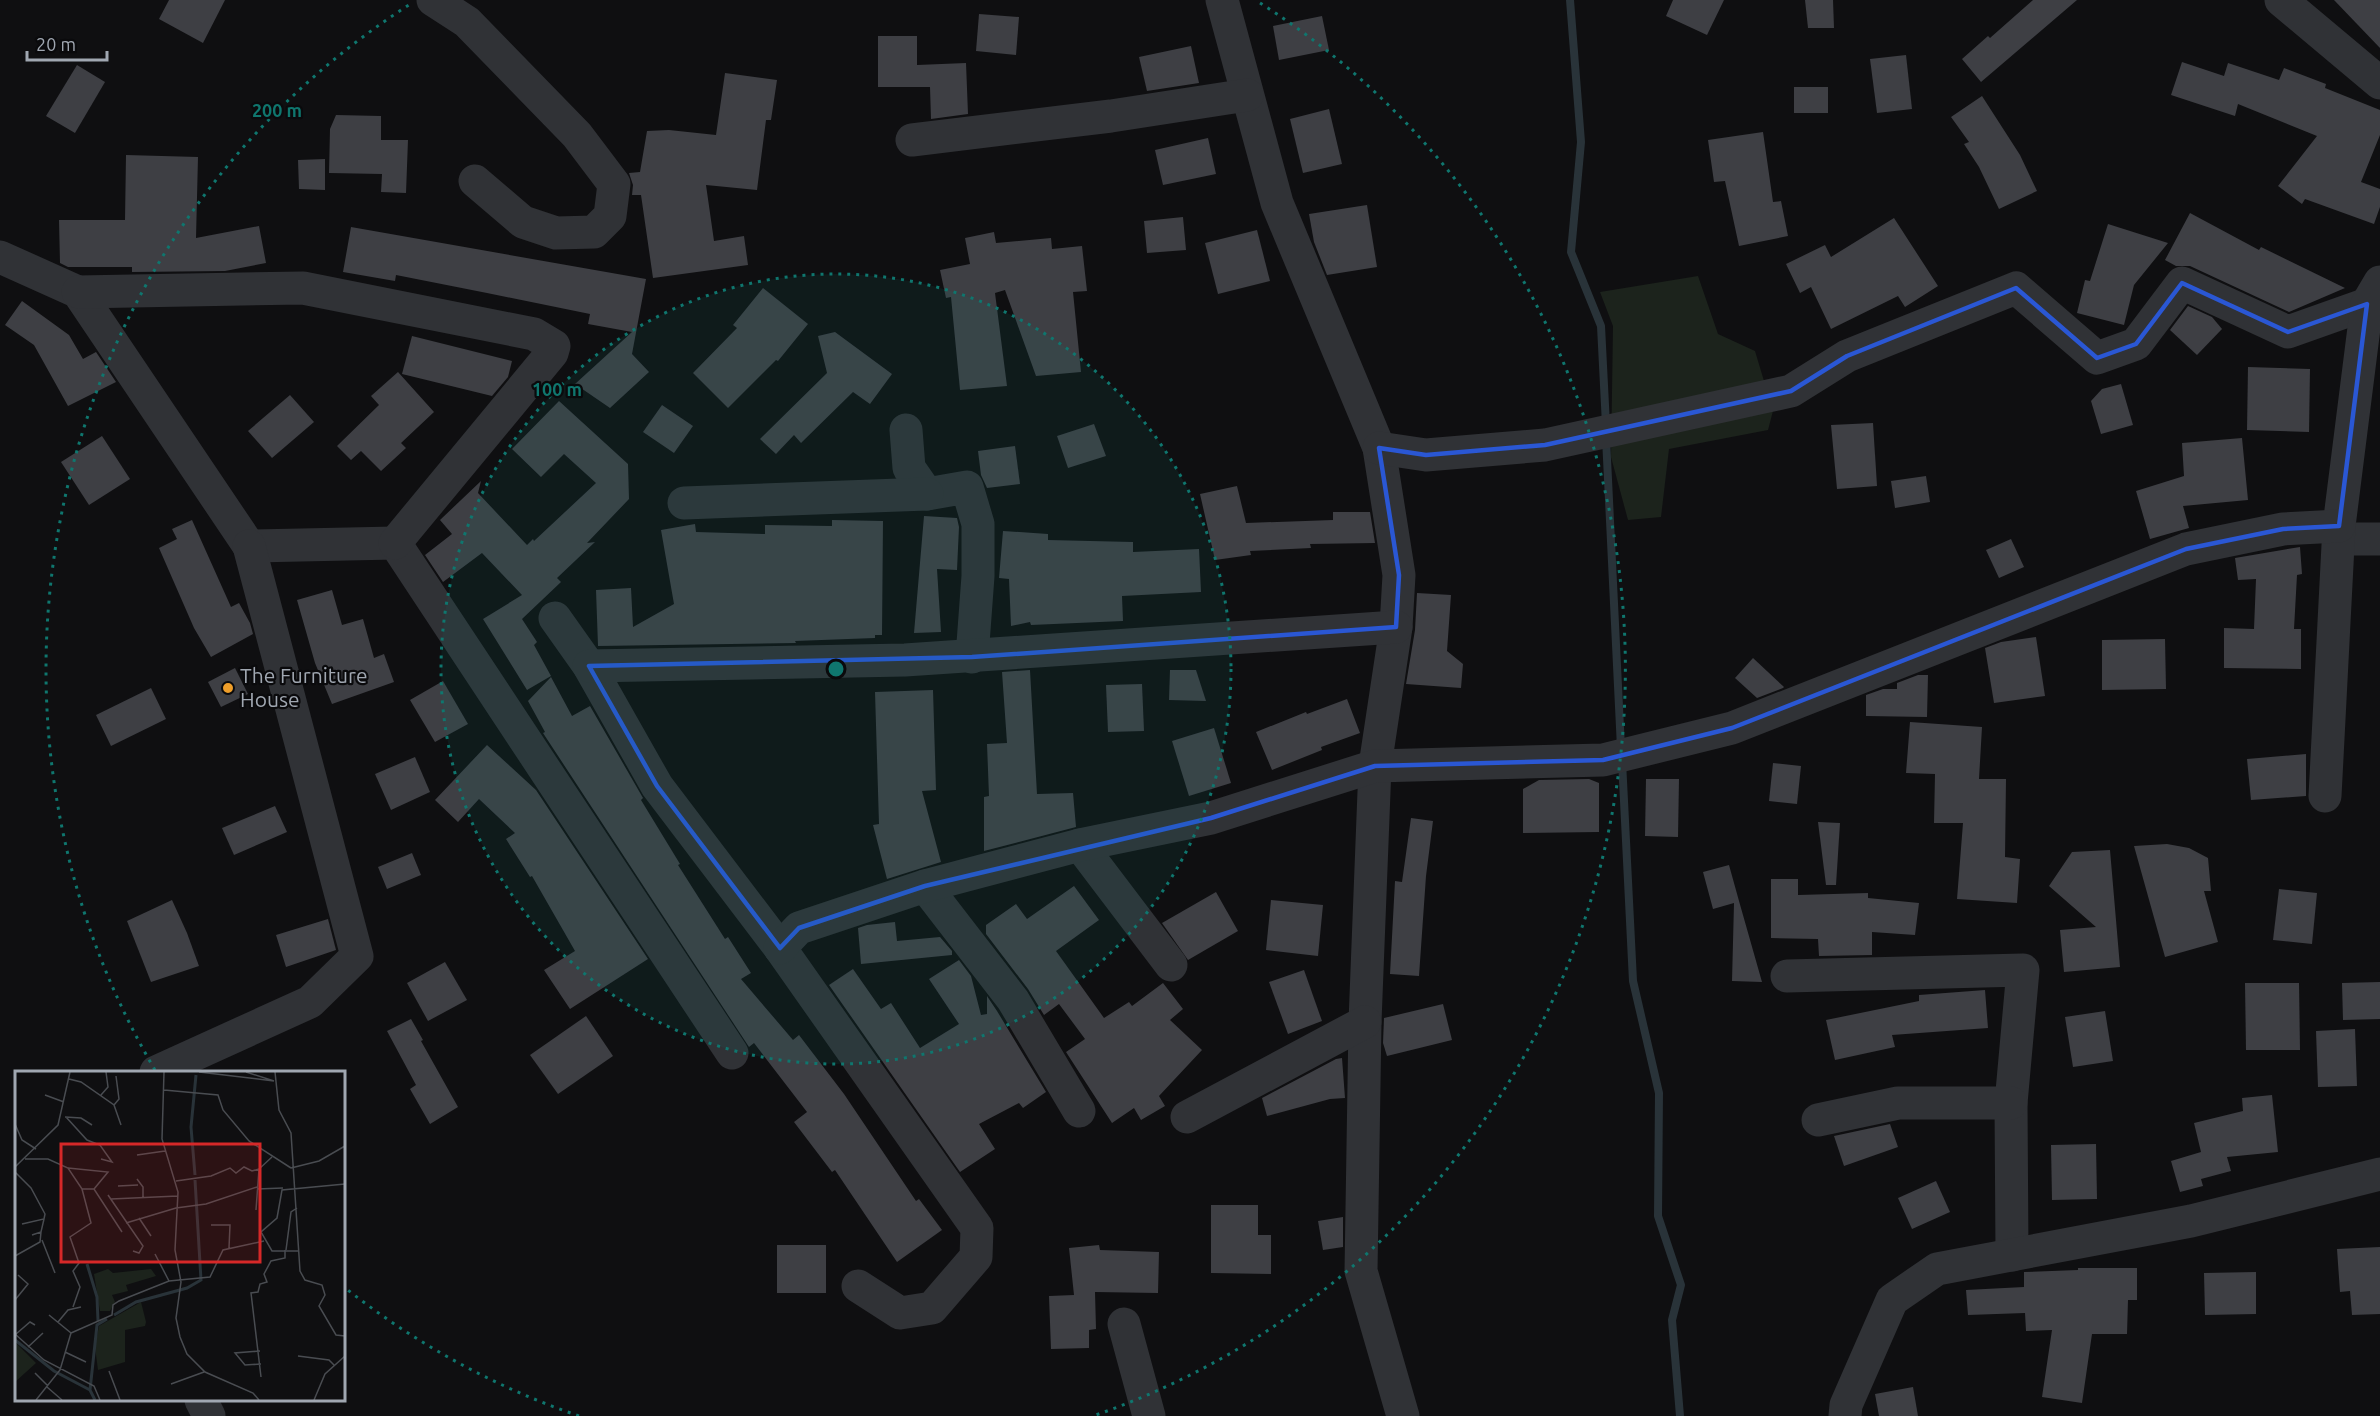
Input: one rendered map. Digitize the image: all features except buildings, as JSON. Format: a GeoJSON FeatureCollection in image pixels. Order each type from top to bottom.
{"type":"FeatureCollection","features":[{"type":"Feature","properties":{"kind":"street"},"geometry":{"type":"LineString","coordinates":[[433,0],[467,22],[577,135],[614,184],[610,216],[594,232],[556,233],[523,222],[475,181]]}},
{"type":"Feature","properties":{"kind":"street"},"geometry":{"type":"LineString","coordinates":[[1222,0],[1276,203],[1379,448],[1399,575],[1396,627],[1375,766],[1365,1022],[1361,1271],[1403,1416]]}},
{"type":"Feature","properties":{"kind":"street"},"geometry":{"type":"LineString","coordinates":[[2281,0],[2380,83]]}},
{"type":"Feature","properties":{"kind":"street"},"geometry":{"type":"LineString","coordinates":[[912,140],[1111,116],[1247,94]]}},
{"type":"Feature","properties":{"kind":"street"},"geometry":{"type":"LineString","coordinates":[[0,257],[78,292],[303,288],[534,334],[554,346],[552,353],[394,543],[249,546]]}},
{"type":"Feature","properties":{"kind":"street"},"geometry":{"type":"LineString","coordinates":[[1379,448],[1426,455],[1545,445],[1791,391],[1847,356],[2016,288],[2097,358],[2136,344],[2182,283],[2288,332],[2374,293]]}},
{"type":"Feature","properties":{"kind":"street"},"geometry":{"type":"LineString","coordinates":[[78,292],[249,546],[357,956],[310,1002],[158,1071]]}},
{"type":"Feature","properties":{"kind":"street"},"geometry":{"type":"LineString","coordinates":[[2325,796],[2338,533],[2374,293]]}},
{"type":"Feature","properties":{"kind":"street"},"geometry":{"type":"LineString","coordinates":[[906,430],[909,468],[927,494]]}},
{"type":"Feature","properties":{"kind":"street"},"geometry":{"type":"LineString","coordinates":[[684,503],[927,494],[967,487],[978,524],[978,576],[972,657]]}},
{"type":"Feature","properties":{"kind":"street"},"geometry":{"type":"LineString","coordinates":[[780,948],[799,928],[925,886],[1080,846],[1211,818],[1375,766],[1603,760],[1732,728],[2186,549],[2283,528],[2380,539]]}},
{"type":"Feature","properties":{"kind":"street"},"geometry":{"type":"LineString","coordinates":[[394,543],[732,1053]]}},
{"type":"Feature","properties":{"kind":"street"},"geometry":{"type":"LineString","coordinates":[[555,618],[590,666],[657,786],[780,948],[977,1228],[976,1257],[932,1308],[900,1313],[858,1286]]}},
{"type":"Feature","properties":{"kind":"street"},"geometry":{"type":"LineString","coordinates":[[590,666],[893,661],[1396,627]]}},
{"type":"Feature","properties":{"kind":"street"},"geometry":{"type":"LineString","coordinates":[[1080,846],[1171,965]]}},
{"type":"Feature","properties":{"kind":"street"},"geometry":{"type":"LineString","coordinates":[[925,886],[1013,1000],[1079,1111]]}},
{"type":"Feature","properties":{"kind":"street"},"geometry":{"type":"LineString","coordinates":[[1787,976],[2023,970],[2011,1103],[2012,1255]]}},
{"type":"Feature","properties":{"kind":"street"},"geometry":{"type":"LineString","coordinates":[[1187,1117],[1365,1022]]}},
{"type":"Feature","properties":{"kind":"street"},"geometry":{"type":"LineString","coordinates":[[1818,1120],[1898,1103],[2011,1103]]}},
{"type":"Feature","properties":{"kind":"street"},"geometry":{"type":"LineString","coordinates":[[1845,1416],[1846,1405],[1892,1300],[1937,1269],[2191,1221],[2380,1174]]}},
{"type":"Feature","properties":{"kind":"street"},"geometry":{"type":"LineString","coordinates":[[1124,1324],[1149,1416]]}},
{"type":"Feature","properties":{"kind":"street"},"geometry":{"type":"LineString","coordinates":[[202,1401],[209,1416]]}},
{"type":"Feature","properties":{"kind":"highlighted area"},"geometry":{"type":"Polygon","coordinates":[[[2182,283],[2288,332],[2367,304],[2339,526],[2283,529],[2186,549],[1732,728],[1603,760],[1375,766],[1211,818],[925,886],[799,928],[780,948],[657,786],[589,666],[972,657],[1396,627],[1399,575],[1379,448],[1426,455],[1545,445],[1791,391],[1847,356],[2016,288],[2097,358],[2136,344],[2182,283]]]}},
{"type":"Feature","properties":{"kind":"shaded area"},"geometry":{"type":"Polygon","coordinates":[[[1698,276],[1718,334],[1755,351],[1773,411],[1768,430],[1669,449],[1661,517],[1628,520],[1611,457],[1613,326],[1600,292],[1698,276]]]}},
{"type":"Feature","properties":{"kind":"waterway"},"geometry":{"type":"LineString","coordinates":[[1570,0],[1581,142],[1571,252],[1601,326],[1606,425]]}},
{"type":"Feature","properties":{"kind":"waterway"},"geometry":{"type":"LineString","coordinates":[[1606,438],[1621,748]]}},
{"type":"Feature","properties":{"kind":"waterway"},"geometry":{"type":"LineString","coordinates":[[1622,761],[1633,981],[1659,1093],[1658,1216],[1681,1285],[1672,1320],[1680,1416]]}},
{"type":"Feature","properties":{"kind":"place","name":"The Furniture House"},"geometry":{"type":"Point","coordinates":[228,688]}}]}
